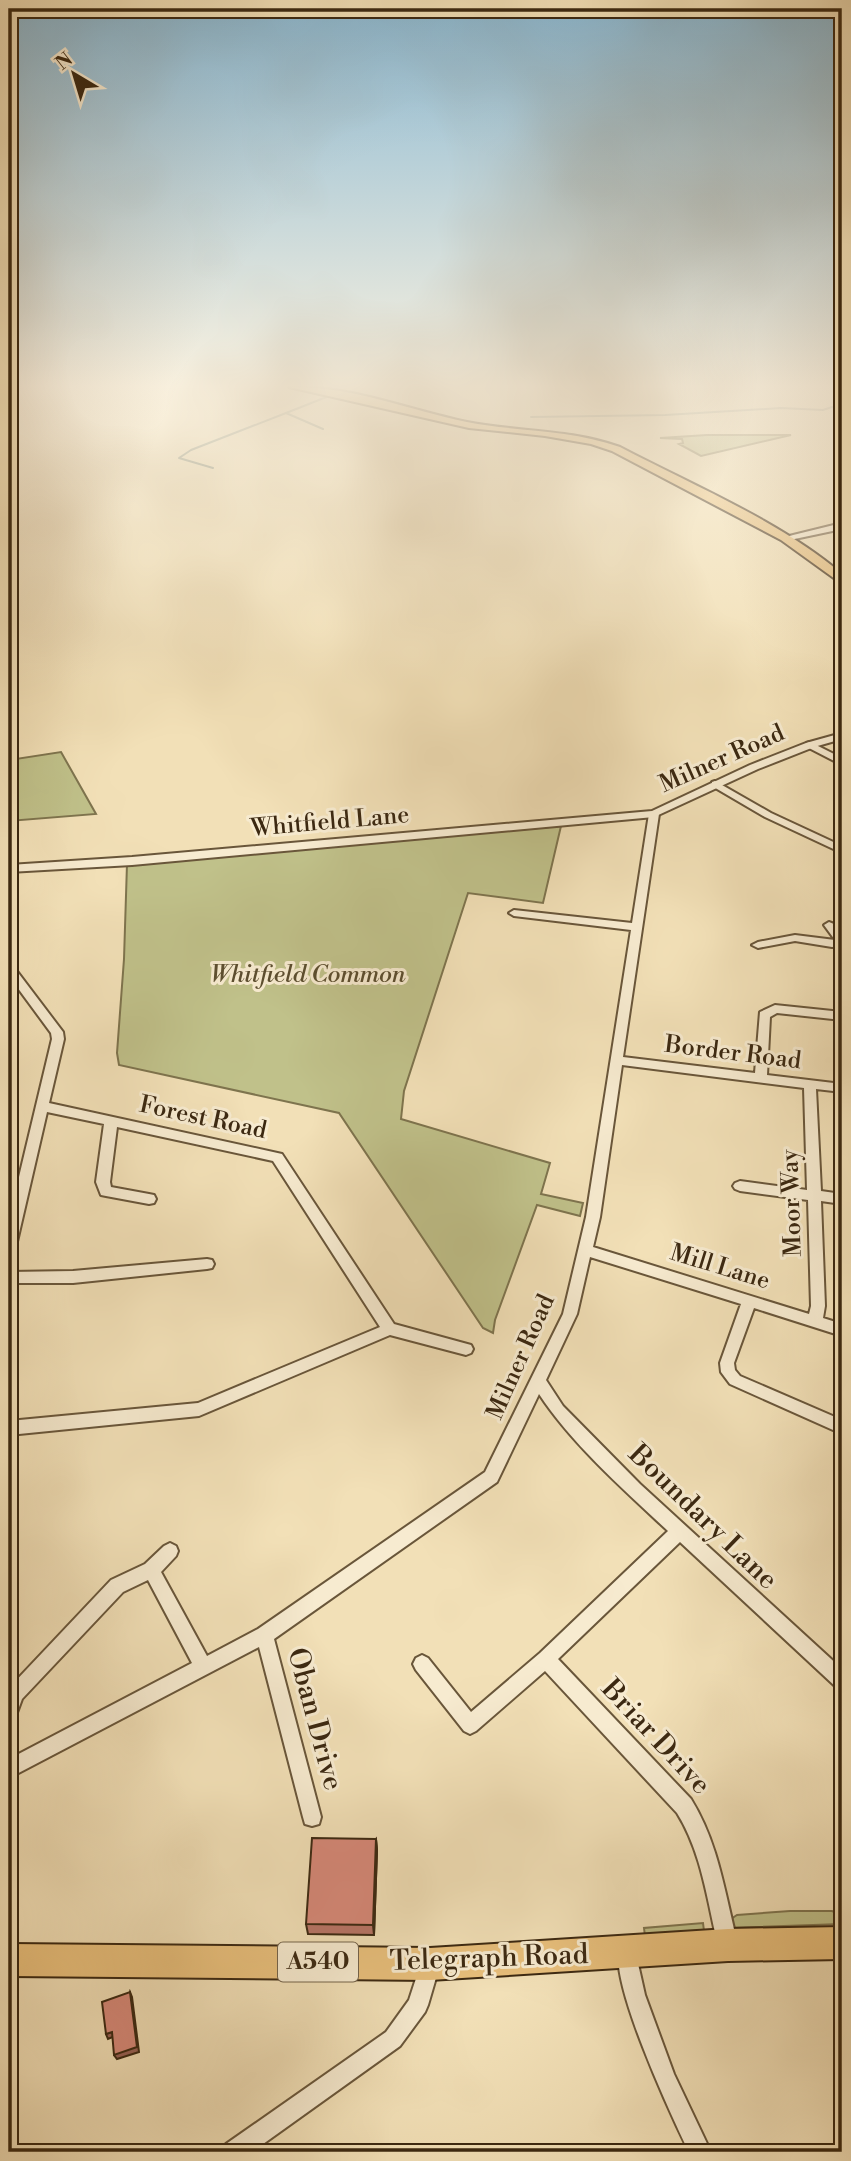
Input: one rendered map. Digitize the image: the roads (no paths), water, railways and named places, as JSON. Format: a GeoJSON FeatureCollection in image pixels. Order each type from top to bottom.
{"type":"FeatureCollection","features":[{"type":"Feature","properties":{"kind":"main road"},"geometry":{"type":"LineString","coordinates":[[690,488],[785,538],[814,556],[842,580]]}},
{"type":"Feature","properties":{"kind":"main road","name":"Telegraph Road"},"geometry":{"type":"LineString","coordinates":[[9,1960],[430,1964],[728,1945],[842,1943]]}},
{"type":"Feature","properties":{"kind":"street"},"geometry":{"type":"LineString","coordinates":[[785,538],[842,526]]}},
{"type":"Feature","properties":{"kind":"street","name":"Milner Road"},"geometry":{"type":"LineString","coordinates":[[9,1769],[264,1635],[491,1477],[570,1314],[593,1217],[619,1061],[654,814],[715,784],[810,745],[842,736]]}},
{"type":"Feature","properties":{"kind":"street"},"geometry":{"type":"LineString","coordinates":[[810,745],[842,762]]}},
{"type":"Feature","properties":{"kind":"street"},"geometry":{"type":"LineString","coordinates":[[715,784],[768,815],[842,850]]}},
{"type":"Feature","properties":{"kind":"street","name":"Whitfield Lane"},"geometry":{"type":"LineString","coordinates":[[9,869],[128,862],[654,814]]}},
{"type":"Feature","properties":{"kind":"street"},"geometry":{"type":"LineString","coordinates":[[514,913],[535,911],[637,927]]}},
{"type":"Feature","properties":{"kind":"street"},"geometry":{"type":"LineString","coordinates":[[758,945],[771,938],[795,938],[832,944],[841,940],[830,925]]}},
{"type":"Feature","properties":{"kind":"street"},"geometry":{"type":"LineString","coordinates":[[9,969],[57,1032],[58,1039],[9,1246]]}},
{"type":"Feature","properties":{"kind":"street"},"geometry":{"type":"LineString","coordinates":[[761,1077],[764,1015],[775,1009],[842,1016]]}},
{"type":"Feature","properties":{"kind":"street","name":"Border Road"},"geometry":{"type":"LineString","coordinates":[[619,1061],[842,1088]]}},
{"type":"Feature","properties":{"kind":"street","name":"Moor Way"},"geometry":{"type":"LineString","coordinates":[[810,1083],[818,1307],[815,1321]]}},
{"type":"Feature","properties":{"kind":"street","name":"Forest Road"},"geometry":{"type":"LineString","coordinates":[[41,1106],[277,1157],[389,1329]]}},
{"type":"Feature","properties":{"kind":"street"},"geometry":{"type":"LineString","coordinates":[[111,1121],[103,1182],[106,1191],[149,1199]]}},
{"type":"Feature","properties":{"kind":"street"},"geometry":{"type":"LineString","coordinates":[[9,1182],[24,1182]]}},
{"type":"Feature","properties":{"kind":"street"},"geometry":{"type":"LineString","coordinates":[[740,1185],[842,1199]]}},
{"type":"Feature","properties":{"kind":"street","name":"Mill Lane"},"geometry":{"type":"LineString","coordinates":[[584,1251],[842,1330]]}},
{"type":"Feature","properties":{"kind":"street"},"geometry":{"type":"LineString","coordinates":[[9,1278],[74,1276],[207,1264]]}},
{"type":"Feature","properties":{"kind":"street"},"geometry":{"type":"LineString","coordinates":[[750,1300],[727,1363],[728,1372],[735,1380],[842,1427]]}},
{"type":"Feature","properties":{"kind":"street"},"geometry":{"type":"LineString","coordinates":[[9,1428],[199,1409],[389,1329],[466,1349]]}},
{"type":"Feature","properties":{"kind":"street","name":"Boundary Lane"},"geometry":{"type":"LineString","coordinates":[[538,1381],[558,1411],[679,1532],[842,1681]]}},
{"type":"Feature","properties":{"kind":"street"},"geometry":{"type":"LineString","coordinates":[[422,1664],[470,1725],[546,1659],[679,1532]]}},
{"type":"Feature","properties":{"kind":"street"},"geometry":{"type":"LineString","coordinates":[[9,1712],[15,1694],[117,1586],[151,1570],[170,1551]]}},
{"type":"Feature","properties":{"kind":"street"},"geometry":{"type":"LineString","coordinates":[[151,1570],[203,1666]]}},
{"type":"Feature","properties":{"kind":"street","name":"Oban Drive"},"geometry":{"type":"LineString","coordinates":[[264,1635],[312,1817]]}},
{"type":"Feature","properties":{"kind":"street","name":"Briar Drive"},"geometry":{"type":"LineString","coordinates":[[546,1659],[696,1822],[704,1840],[728,1945]]}},
{"type":"Feature","properties":{"kind":"street"},"geometry":{"type":"LineString","coordinates":[[627,1952],[635,1995],[665,2078],[700,2152]]}},
{"type":"Feature","properties":{"kind":"street"},"geometry":{"type":"LineString","coordinates":[[234,2152],[393,2039],[418,2005],[430,1964]]}},
{"type":"Feature","properties":{"kind":"park label","name":"Whitfield Common"},"geometry":{"type":"Point","coordinates":[308,975]}}]}
